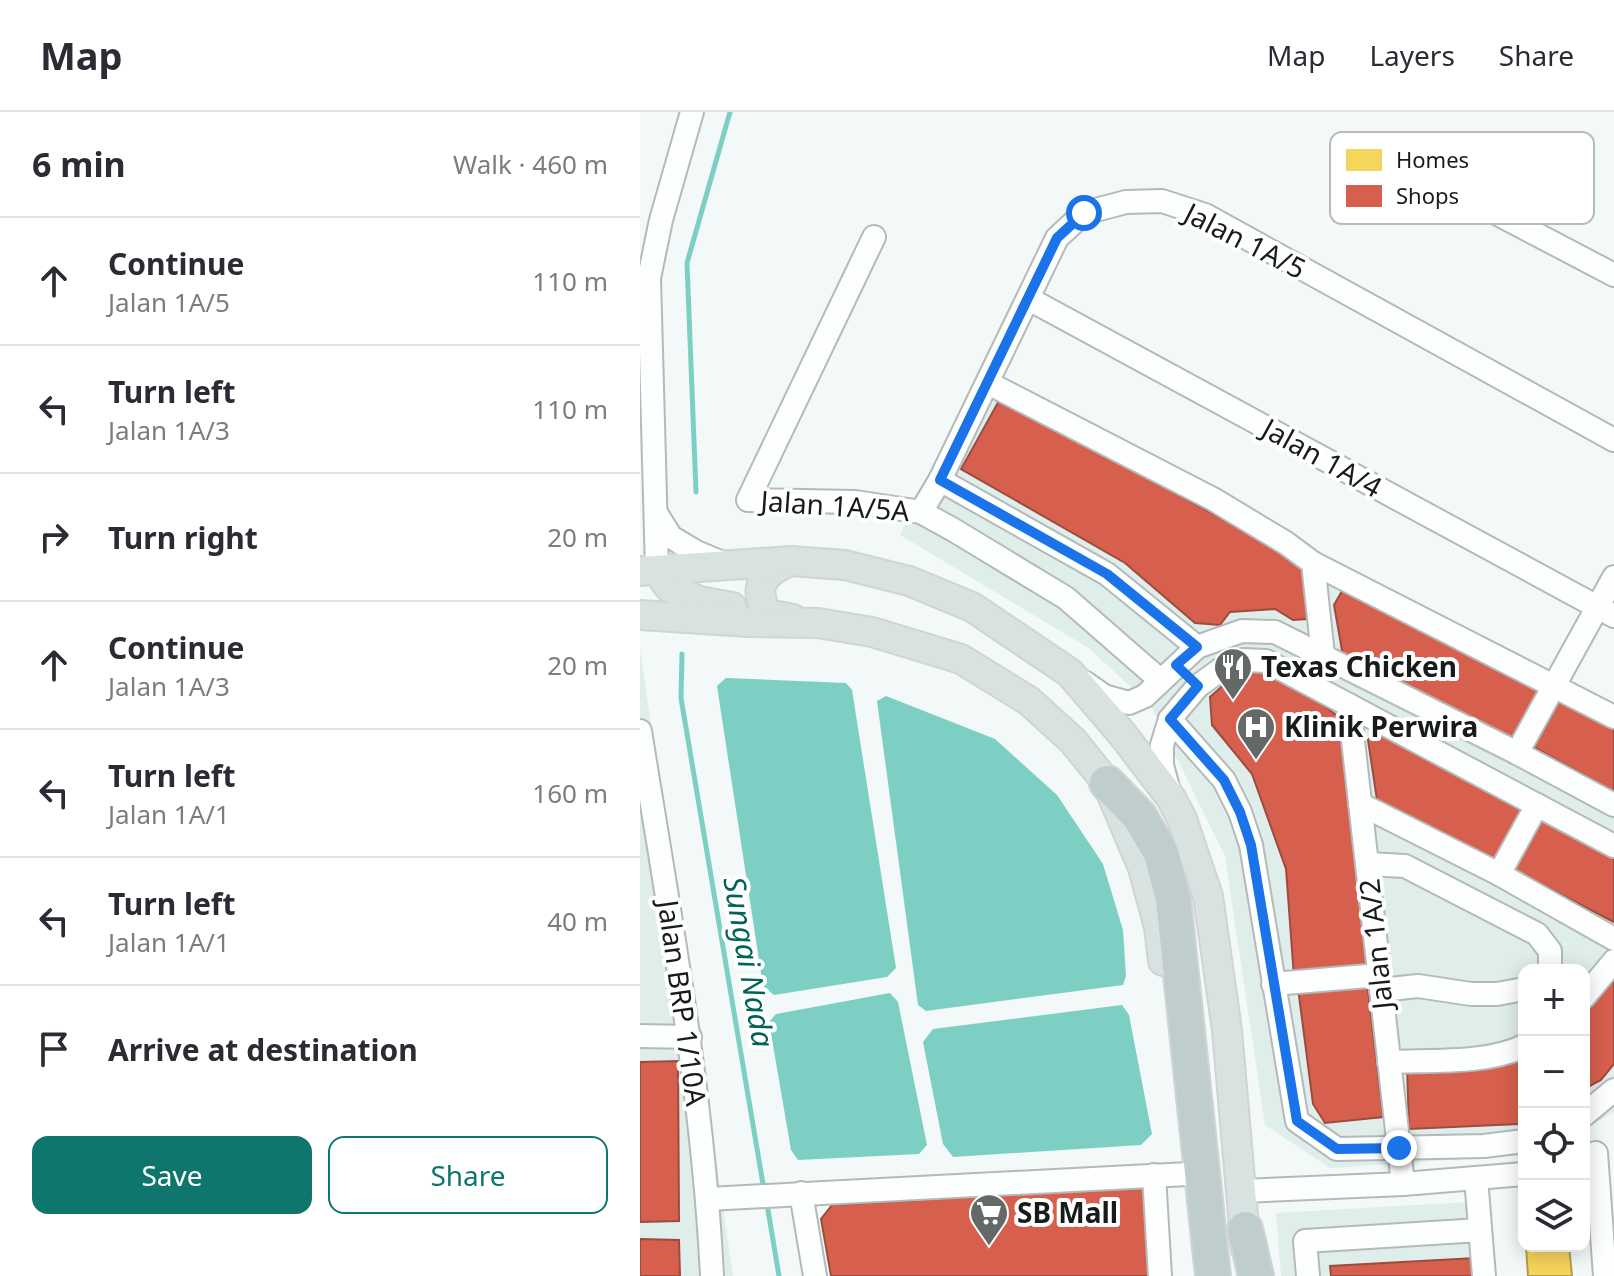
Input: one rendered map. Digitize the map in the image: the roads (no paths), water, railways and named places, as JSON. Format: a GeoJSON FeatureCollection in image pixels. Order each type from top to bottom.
{"type":"FeatureCollection","features":[{"type":"Feature","properties":{"kind":"highway"},"geometry":{"type":"LineString","coordinates":[[1107,783],[1139,816],[1161,853],[1173,899],[1213,1276]]}},
{"type":"Feature","properties":{"kind":"highway"},"geometry":{"type":"LineString","coordinates":[[1245,1229],[1256,1276]]}},
{"type":"Feature","properties":{"kind":"main road"},"geometry":{"type":"LineString","coordinates":[[767,614],[760,596],[760,586],[774,568],[791,561]]}},
{"type":"Feature","properties":{"kind":"main road"},"geometry":{"type":"LineString","coordinates":[[648,570],[791,561],[845,565],[922,586],[972,607],[1070,673],[1123,735],[1171,798],[1182,819],[1208,896],[1227,1030],[1248,1276]]}},
{"type":"Feature","properties":{"kind":"main road"},"geometry":{"type":"LineString","coordinates":[[648,570],[669,587],[699,601],[872,632],[961,659],[1029,701],[1073,741],[1107,783],[1143,868],[1159,927],[1197,1276]]}},
{"type":"Feature","properties":{"kind":"main road"},"geometry":{"type":"LineString","coordinates":[[640,615],[818,623]]}},
{"type":"Feature","properties":{"kind":"street"},"geometry":{"type":"LineString","coordinates":[[648,570],[655,512],[649,278],[661,220],[692,112]]}},
{"type":"Feature","properties":{"kind":"street","name":"Jalan 1A/5"},"geometry":{"type":"LineString","coordinates":[[921,512],[940,480],[1057,238],[1084,213],[1126,202],[1162,201],[1205,215],[1614,440]]}},
{"type":"Feature","properties":{"kind":"street"},"geometry":{"type":"LineString","coordinates":[[1517,224],[1614,275]]}},
{"type":"Feature","properties":{"kind":"street","name":"Jalan 1A/5A"},"geometry":{"type":"LineString","coordinates":[[874,237],[748,500],[855,502],[921,512],[1066,598],[1168,673],[1198,686]]}},
{"type":"Feature","properties":{"kind":"street","name":"Jalan 1A/4"},"geometry":{"type":"LineString","coordinates":[[1029,299],[1606,612]]}},
{"type":"Feature","properties":{"kind":"street"},"geometry":{"type":"LineString","coordinates":[[988,383],[1213,499],[1313,563],[1614,717]]}},
{"type":"Feature","properties":{"kind":"street"},"geometry":{"type":"LineString","coordinates":[[940,480],[1107,574],[1197,647]]}},
{"type":"Feature","properties":{"kind":"street"},"geometry":{"type":"LineString","coordinates":[[640,538],[655,512]]}},
{"type":"Feature","properties":{"kind":"street"},"geometry":{"type":"LineString","coordinates":[[655,512],[671,537],[696,552],[730,565]]}},
{"type":"Feature","properties":{"kind":"street"},"geometry":{"type":"LineString","coordinates":[[1313,563],[1323,655]]}},
{"type":"Feature","properties":{"kind":"street"},"geometry":{"type":"LineString","coordinates":[[1517,753],[1554,687],[1606,612],[1614,577]]}},
{"type":"Feature","properties":{"kind":"street"},"geometry":{"type":"LineString","coordinates":[[1070,673],[1104,696],[1129,703],[1145,696],[1197,647],[1242,631],[1275,632],[1614,805]]}},
{"type":"Feature","properties":{"kind":"street"},"geometry":{"type":"LineString","coordinates":[[1171,798],[1162,765],[1162,745],[1170,719],[1198,686],[1220,670],[1243,660],[1266,661],[1614,846]]}},
{"type":"Feature","properties":{"kind":"street","name":"Jalan 1A/2"},"geometry":{"type":"LineString","coordinates":[[1349,705],[1403,1184]]}},
{"type":"Feature","properties":{"kind":"street"},"geometry":{"type":"LineString","coordinates":[[1170,719],[1224,780],[1240,812],[1251,845],[1297,1121],[1337,1149],[1484,1146],[1518,1142]]}},
{"type":"Feature","properties":{"kind":"street","name":"Jalan BRP 1/10A"},"geometry":{"type":"LineString","coordinates":[[640,731],[690,1037],[708,1199],[712,1276]]}},
{"type":"Feature","properties":{"kind":"street"},"geometry":{"type":"LineString","coordinates":[[1360,804],[1499,874],[1614,939]]}},
{"type":"Feature","properties":{"kind":"street"},"geometry":{"type":"LineString","coordinates":[[1499,874],[1537,805]]}},
{"type":"Feature","properties":{"kind":"street"},"geometry":{"type":"LineString","coordinates":[[1367,864],[1405,866],[1537,934],[1550,951],[1550,964]]}},
{"type":"Feature","properties":{"kind":"street"},"geometry":{"type":"LineString","coordinates":[[1590,990],[1614,961]]}},
{"type":"Feature","properties":{"kind":"street"},"geometry":{"type":"LineString","coordinates":[[1273,984],[1380,982],[1471,994],[1518,990]]}},
{"type":"Feature","properties":{"kind":"street"},"geometry":{"type":"LineString","coordinates":[[640,1036],[690,1037]]}},
{"type":"Feature","properties":{"kind":"street"},"geometry":{"type":"LineString","coordinates":[[1389,1062],[1489,1057],[1518,1049]]}},
{"type":"Feature","properties":{"kind":"street"},"geometry":{"type":"LineString","coordinates":[[1590,1110],[1614,1090]]}},
{"type":"Feature","properties":{"kind":"street"},"geometry":{"type":"LineString","coordinates":[[1598,1151],[1605,1276]]}},
{"type":"Feature","properties":{"kind":"street"},"geometry":{"type":"LineString","coordinates":[[708,1199],[1188,1174]]}},
{"type":"Feature","properties":{"kind":"street"},"geometry":{"type":"LineString","coordinates":[[1241,1191],[1403,1184],[1518,1174]]}},
{"type":"Feature","properties":{"kind":"street"},"geometry":{"type":"LineString","coordinates":[[1154,1175],[1160,1276]]}},
{"type":"Feature","properties":{"kind":"street"},"geometry":{"type":"LineString","coordinates":[[1476,1178],[1484,1276]]}},
{"type":"Feature","properties":{"kind":"street"},"geometry":{"type":"LineString","coordinates":[[793,1193],[815,1276]]}},
{"type":"Feature","properties":{"kind":"street"},"geometry":{"type":"LineString","coordinates":[[1308,1276],[1305,1241],[1480,1230]]}},
{"type":"Feature","properties":{"kind":"waterway","name":"Sungai Nada"},"geometry":{"type":"LineString","coordinates":[[696,492],[687,263],[730,112]]}},
{"type":"Feature","properties":{"kind":"waterway","name":"Sungai Nada"},"geometry":{"type":"LineString","coordinates":[[682,654],[681,698],[764,1190]]}},
{"type":"Feature","properties":{"kind":"waterway","name":"Sungai Nada"},"geometry":{"type":"LineString","coordinates":[[767,1204],[779,1276]]}},
{"type":"Feature","properties":{"kind":"place","name":"Texas Chicken"},"geometry":{"type":"Point","coordinates":[1233,701]}},
{"type":"Feature","properties":{"kind":"place","name":"Klinik Perwira"},"geometry":{"type":"Point","coordinates":[1256,761]}},
{"type":"Feature","properties":{"kind":"place","name":"SB Mall"},"geometry":{"type":"Point","coordinates":[989,1247]}}]}
